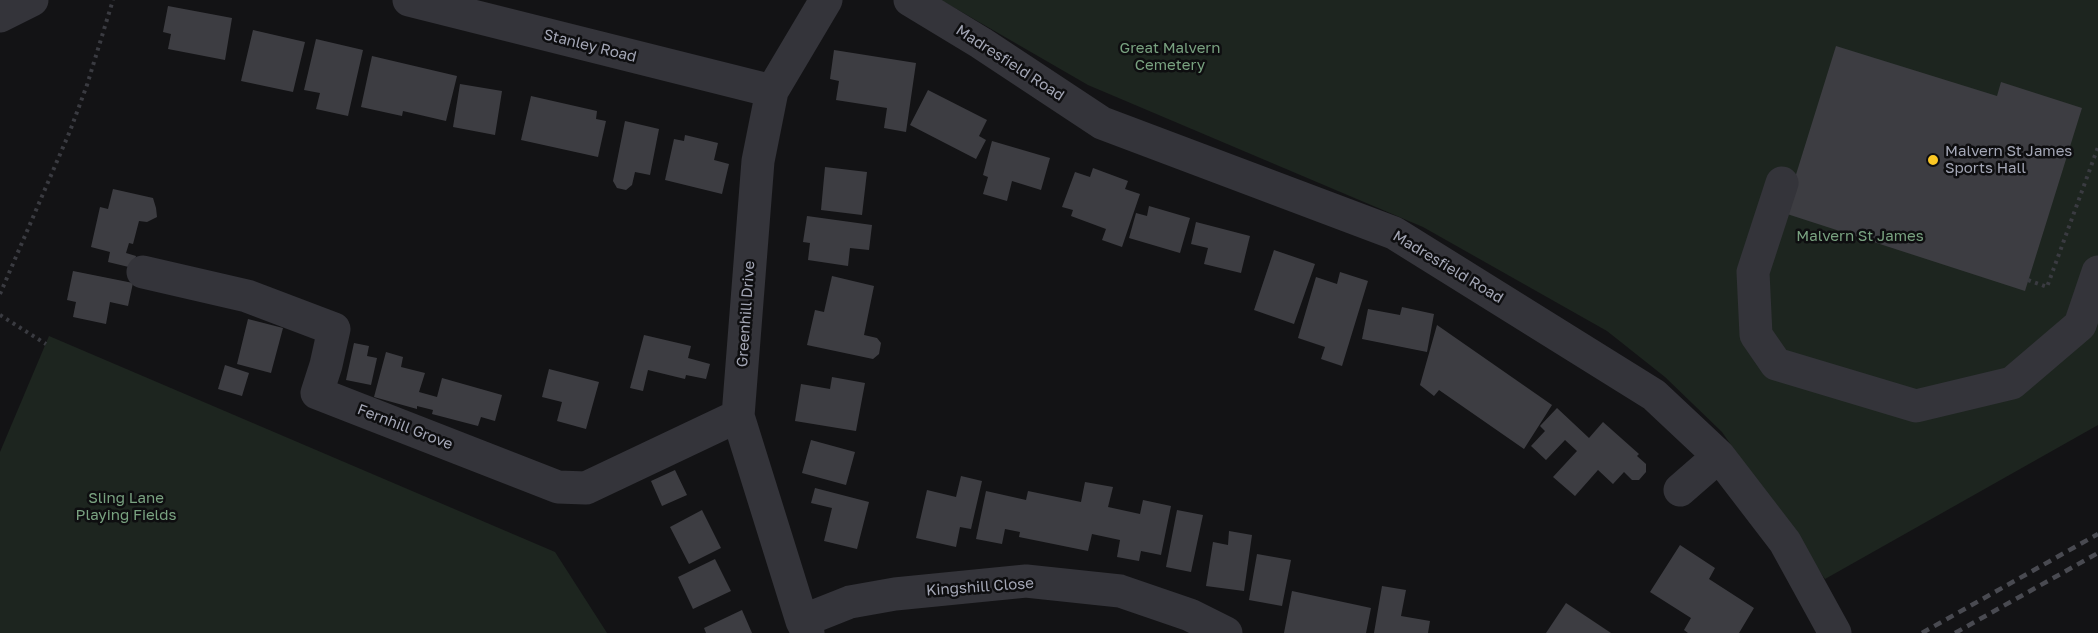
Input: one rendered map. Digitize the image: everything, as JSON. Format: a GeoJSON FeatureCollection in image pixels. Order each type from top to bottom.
{"type":"FeatureCollection","features":[{"type":"Feature","properties":{"kind":"street"},"geometry":{"type":"LineString","coordinates":[[0,15],[32,0]]}},
{"type":"Feature","properties":{"kind":"street","name":"Stanley Road"},"geometry":{"type":"LineString","coordinates":[[409,0],[772,91]]}},
{"type":"Feature","properties":{"kind":"street","name":"Greenhill Drive"},"geometry":{"type":"LineString","coordinates":[[805,627],[738,416],[758,161],[772,91],[826,0]]}},
{"type":"Feature","properties":{"kind":"street","name":"Madresfield Road"},"geometry":{"type":"LineString","coordinates":[[910,0],[972,37],[1102,123],[1394,233],[1654,395],[1719,456],[1785,542],[1833,628]]}},
{"type":"Feature","properties":{"kind":"street"},"geometry":{"type":"LineString","coordinates":[[1782,183],[1753,272],[1756,335],[1776,364],[1916,406],[2012,383],[2080,325],[2098,272]]}},
{"type":"Feature","properties":{"kind":"street","name":"Fernhill Grove"},"geometry":{"type":"LineString","coordinates":[[143,272],[247,296],[334,329],[317,393],[558,487],[586,488],[738,416]]}},
{"type":"Feature","properties":{"kind":"street"},"geometry":{"type":"LineString","coordinates":[[1680,490],[1719,456]]}},
{"type":"Feature","properties":{"kind":"street","name":"Kingshill Close"},"geometry":{"type":"LineString","coordinates":[[805,627],[850,602],[895,594],[1026,581],[1119,591],[1190,615],[1226,633]]}},
{"type":"Feature","properties":{"kind":"path"},"geometry":{"type":"LineString","coordinates":[[0,294],[70,131],[87,85],[112,0]]}},
{"type":"Feature","properties":{"kind":"path"},"geometry":{"type":"LineString","coordinates":[[2028,280],[2047,287],[2098,147]]}},
{"type":"Feature","properties":{"kind":"path"},"geometry":{"type":"LineString","coordinates":[[0,315],[46,344]]}},
{"type":"Feature","properties":{"kind":"green space","name":"Malvern St James"},"geometry":{"type":"Polygon","coordinates":[[[941,0],[2098,0],[2098,425],[1825,579],[1722,432],[1665,377],[1607,331],[1423,227],[1088,85],[941,0]]]}},
{"type":"Feature","properties":{"kind":"green space","name":"Sling Lane Playing Fields"},"geometry":{"type":"Polygon","coordinates":[[[49,336],[555,552],[607,633],[0,633],[0,452],[49,336]]]}},
{"type":"Feature","properties":{"kind":"building"},"geometry":{"type":"Polygon","coordinates":[[[168,6],[232,18],[225,60],[168,49],[171,34],[163,32],[168,6]]]}},
{"type":"Feature","properties":{"kind":"building"},"geometry":{"type":"Polygon","coordinates":[[[253,30],[305,42],[293,92],[241,81],[253,30]]]}},
{"type":"Feature","properties":{"kind":"building"},"geometry":{"type":"Polygon","coordinates":[[[316,39],[363,50],[348,116],[316,109],[320,93],[304,90],[316,39]]]}},
{"type":"Feature","properties":{"kind":"building","name":"Malvern St James Sports Hall"},"geometry":{"type":"Polygon","coordinates":[[[1836,46],[1997,96],[2001,82],[2082,108],[2025,291],[1784,213],[1836,46]]]}},
{"type":"Feature","properties":{"kind":"building"},"geometry":{"type":"Polygon","coordinates":[[[834,50],[916,63],[906,132],[884,128],[887,108],[836,100],[839,81],[830,79],[834,50]]]}},
{"type":"Feature","properties":{"kind":"building"},"geometry":{"type":"Polygon","coordinates":[[[372,56],[457,76],[446,121],[403,111],[402,116],[361,107],[372,56]]]}},
{"type":"Feature","properties":{"kind":"building"},"geometry":{"type":"Polygon","coordinates":[[[460,84],[502,91],[495,135],[453,127],[460,84]]]}},
{"type":"Feature","properties":{"kind":"building"},"geometry":{"type":"Polygon","coordinates":[[[928,90],[987,120],[979,136],[986,140],[976,159],[910,125],[928,90]]]}},
{"type":"Feature","properties":{"kind":"building"},"geometry":{"type":"Polygon","coordinates":[[[531,96],[597,111],[596,119],[606,121],[598,157],[521,140],[531,96]]]}},
{"type":"Feature","properties":{"kind":"building"},"geometry":{"type":"Polygon","coordinates":[[[625,121],[659,129],[650,175],[635,172],[632,185],[626,190],[617,188],[613,181],[625,121]]]}},
{"type":"Feature","properties":{"kind":"building"},"geometry":{"type":"Polygon","coordinates":[[[685,135],[718,143],[714,160],[729,164],[722,194],[665,180],[674,139],[684,141],[685,135]]]}},
{"type":"Feature","properties":{"kind":"building"},"geometry":{"type":"Polygon","coordinates":[[[992,141],[1050,158],[1041,190],[1012,181],[1007,201],[983,194],[988,177],[983,175],[992,141]]]}},
{"type":"Feature","properties":{"kind":"building"},"geometry":{"type":"Polygon","coordinates":[[[825,167],[867,172],[862,215],[821,210],[825,167]]]}},
{"type":"Feature","properties":{"kind":"building"},"geometry":{"type":"Polygon","coordinates":[[[1093,168],[1128,181],[1125,189],[1140,194],[1122,247],[1102,240],[1106,229],[1071,216],[1073,210],[1062,207],[1075,172],[1090,177],[1093,168]]]}},
{"type":"Feature","properties":{"kind":"building"},"geometry":{"type":"Polygon","coordinates":[[[113,189],[153,198],[156,208],[157,217],[147,222],[139,221],[133,244],[129,243],[126,253],[136,256],[133,268],[108,262],[110,252],[91,247],[100,207],[108,209],[113,189]]]}},
{"type":"Feature","properties":{"kind":"building"},"geometry":{"type":"Polygon","coordinates":[[[1149,206],[1190,218],[1180,253],[1129,238],[1136,213],[1147,216],[1149,206]]]}},
{"type":"Feature","properties":{"kind":"building"},"geometry":{"type":"Polygon","coordinates":[[[807,216],[872,225],[869,250],[850,248],[848,266],[808,260],[810,243],[803,242],[807,216]]]}},
{"type":"Feature","properties":{"kind":"building"},"geometry":{"type":"Polygon","coordinates":[[[1196,222],[1250,236],[1241,273],[1204,264],[1208,248],[1191,244],[1196,222]]]}},
{"type":"Feature","properties":{"kind":"building"},"geometry":{"type":"Polygon","coordinates":[[[1274,250],[1315,264],[1294,324],[1254,310],[1274,250]]]}},
{"type":"Feature","properties":{"kind":"building"},"geometry":{"type":"Polygon","coordinates":[[[73,271],[133,283],[128,306],[110,302],[106,324],[73,317],[76,302],[67,300],[73,271]]]}},
{"type":"Feature","properties":{"kind":"building"},"geometry":{"type":"Polygon","coordinates":[[[1340,272],[1368,281],[1342,366],[1321,359],[1325,347],[1298,338],[1316,277],[1337,284],[1340,272]]]}},
{"type":"Feature","properties":{"kind":"building"},"geometry":{"type":"Polygon","coordinates":[[[832,276],[874,286],[864,335],[877,338],[881,343],[879,354],[873,359],[807,345],[815,310],[824,312],[832,276]]]}},
{"type":"Feature","properties":{"kind":"building"},"geometry":{"type":"Polygon","coordinates":[[[1402,307],[1434,314],[1427,352],[1362,339],[1368,309],[1400,315],[1402,307]]]}},
{"type":"Feature","properties":{"kind":"building"},"geometry":{"type":"Polygon","coordinates":[[[248,319],[283,328],[271,373],[237,364],[248,319]]]}},
{"type":"Feature","properties":{"kind":"building"},"geometry":{"type":"Polygon","coordinates":[[[1437,325],[1552,405],[1524,449],[1439,390],[1434,396],[1420,385],[1437,325]]]}},
{"type":"Feature","properties":{"kind":"building"},"geometry":{"type":"Polygon","coordinates":[[[644,335],[691,346],[688,358],[710,364],[706,379],[686,375],[685,379],[648,370],[643,391],[630,388],[644,335]]]}},
{"type":"Feature","properties":{"kind":"building"},"geometry":{"type":"Polygon","coordinates":[[[354,343],[369,346],[367,356],[377,358],[371,385],[346,380],[354,343]]]}},
{"type":"Feature","properties":{"kind":"building"},"geometry":{"type":"Polygon","coordinates":[[[386,352],[403,357],[401,367],[425,373],[419,392],[437,397],[442,378],[502,395],[495,421],[481,417],[478,426],[432,414],[433,410],[417,406],[417,409],[374,397],[386,352]]]}},
{"type":"Feature","properties":{"kind":"building"},"geometry":{"type":"Polygon","coordinates":[[[225,365],[249,373],[242,396],[218,389],[225,365]]]}},
{"type":"Feature","properties":{"kind":"building"},"geometry":{"type":"Polygon","coordinates":[[[549,369],[599,382],[586,429],[557,421],[562,402],[542,397],[549,369]]]}},
{"type":"Feature","properties":{"kind":"building"},"geometry":{"type":"Polygon","coordinates":[[[832,377],[865,383],[856,431],[795,421],[801,384],[830,389],[832,377]]]}},
{"type":"Feature","properties":{"kind":"building"},"geometry":{"type":"Polygon","coordinates":[[[1557,408],[1589,438],[1603,422],[1639,454],[1637,456],[1646,464],[1646,472],[1639,480],[1632,480],[1624,472],[1613,484],[1598,470],[1575,496],[1553,477],[1577,451],[1565,440],[1546,460],[1531,446],[1545,431],[1540,426],[1557,408]]]}},
{"type":"Feature","properties":{"kind":"building"},"geometry":{"type":"Polygon","coordinates":[[[811,440],[855,452],[846,485],[802,473],[811,440]]]}},
{"type":"Feature","properties":{"kind":"building"},"geometry":{"type":"Polygon","coordinates":[[[675,470],[687,495],[662,506],[651,481],[675,470]]]}},
{"type":"Feature","properties":{"kind":"building"},"geometry":{"type":"Polygon","coordinates":[[[961,476],[982,481],[971,529],[960,527],[956,547],[916,538],[927,490],[956,497],[961,476]]]}},
{"type":"Feature","properties":{"kind":"building"},"geometry":{"type":"Polygon","coordinates":[[[1085,482],[1113,487],[1108,507],[1140,514],[1143,500],[1171,506],[1161,555],[1141,551],[1139,561],[1117,557],[1120,540],[1092,534],[1088,551],[1019,537],[1020,532],[1005,529],[1002,544],[976,539],[986,491],[1026,500],[1028,491],[1081,502],[1085,482]]]}},
{"type":"Feature","properties":{"kind":"building"},"geometry":{"type":"Polygon","coordinates":[[[815,488],[869,502],[857,549],[824,541],[832,508],[811,503],[815,488]]]}},
{"type":"Feature","properties":{"kind":"building"},"geometry":{"type":"Polygon","coordinates":[[[702,510],[721,548],[689,564],[670,527],[702,510]]]}},
{"type":"Feature","properties":{"kind":"building"},"geometry":{"type":"Polygon","coordinates":[[[1177,510],[1203,515],[1191,572],[1166,567],[1177,510]]]}},
{"type":"Feature","properties":{"kind":"building"},"geometry":{"type":"Polygon","coordinates":[[[1229,531],[1252,535],[1244,591],[1206,586],[1213,542],[1228,545],[1229,531]]]}},
{"type":"Feature","properties":{"kind":"building"},"geometry":{"type":"Polygon","coordinates":[[[1680,545],[1715,568],[1709,579],[1754,608],[1739,633],[1688,633],[1684,630],[1691,618],[1650,592],[1680,545]]]}},
{"type":"Feature","properties":{"kind":"building"},"geometry":{"type":"Polygon","coordinates":[[[1257,554],[1291,560],[1282,606],[1249,600],[1257,554]]]}},
{"type":"Feature","properties":{"kind":"building"},"geometry":{"type":"Polygon","coordinates":[[[715,559],[731,591],[693,609],[678,577],[715,559]]]}},
{"type":"Feature","properties":{"kind":"building"},"geometry":{"type":"Polygon","coordinates":[[[1382,586],[1406,590],[1401,616],[1430,621],[1428,633],[1374,633],[1382,586]]]}},
{"type":"Feature","properties":{"kind":"building"},"geometry":{"type":"Polygon","coordinates":[[[1292,591],[1371,608],[1366,633],[1284,633],[1292,591]]]}},
{"type":"Feature","properties":{"kind":"building"},"geometry":{"type":"Polygon","coordinates":[[[1566,603],[1611,633],[1546,633],[1566,603]]]}},
{"type":"Feature","properties":{"kind":"building"},"geometry":{"type":"Polygon","coordinates":[[[742,610],[752,633],[706,633],[704,628],[742,610]]]}},
{"type":"Feature","properties":{"kind":"railway"},"geometry":{"type":"LineString","coordinates":[[1922,633],[2098,534]]}},
{"type":"Feature","properties":{"kind":"railway"},"geometry":{"type":"LineString","coordinates":[[1955,633],[2098,553]]}},
{"type":"Feature","properties":{"kind":"place","name":"Malvern St James Sports Hall"},"geometry":{"type":"Point","coordinates":[1933,160]}},
{"type":"Feature","properties":{"kind":"park label","name":"Great Malvern Cemetery"},"geometry":{"type":"Point","coordinates":[1170,56]}}]}
